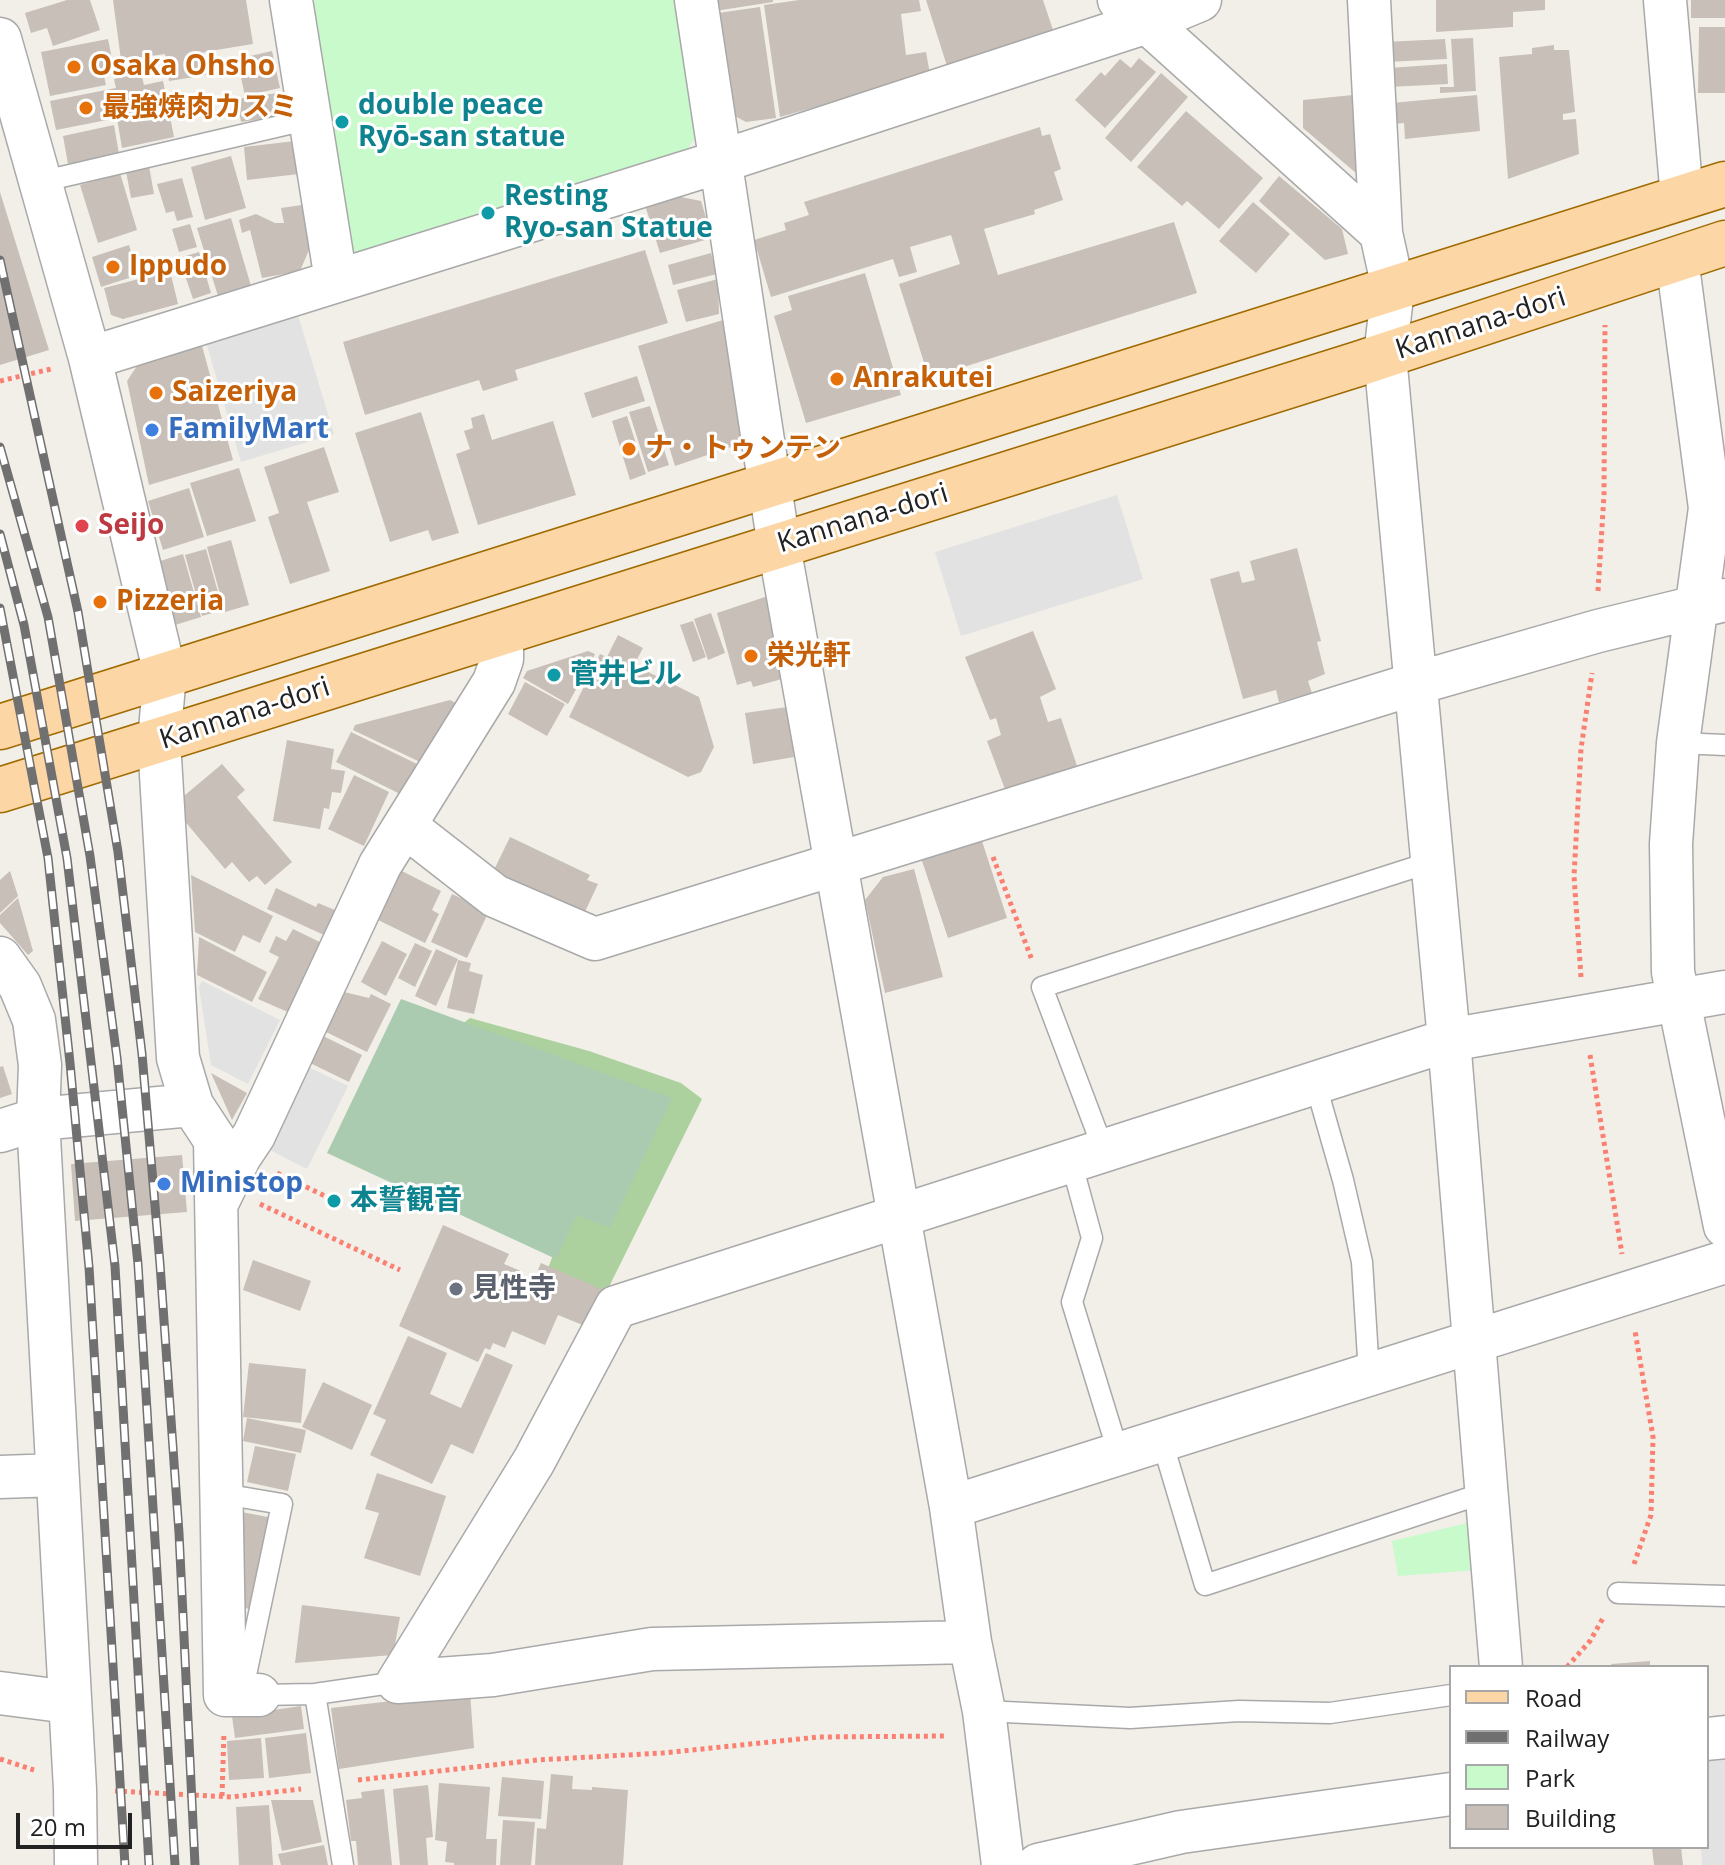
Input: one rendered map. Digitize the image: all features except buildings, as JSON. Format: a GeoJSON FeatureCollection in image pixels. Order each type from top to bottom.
{"type":"FeatureCollection","features":[{"type":"Feature","properties":{"kind":"main road"},"geometry":{"type":"LineString","coordinates":[[0,727],[1725,184]]}},
{"type":"Feature","properties":{"kind":"main road","name":"Kannana-dori"},"geometry":{"type":"LineString","coordinates":[[0,790],[1385,356],[1725,243]]}},
{"type":"Feature","properties":{"kind":"street"},"geometry":{"type":"LineString","coordinates":[[291,0],[336,280]]}},
{"type":"Feature","properties":{"kind":"street"},"geometry":{"type":"LineString","coordinates":[[696,0],[779,546],[951,1507],[970,1642],[985,1723],[1032,1865],[1181,1832],[1449,1794]]}},
{"type":"Feature","properties":{"kind":"street"},"geometry":{"type":"LineString","coordinates":[[90,358],[722,161],[1133,11],[1200,0]]}},
{"type":"Feature","properties":{"kind":"street"},"geometry":{"type":"LineString","coordinates":[[1369,0],[1381,233],[1393,288],[1385,356],[1449,1040],[1501,1665]]}},
{"type":"Feature","properties":{"kind":"street"},"geometry":{"type":"LineString","coordinates":[[1665,0],[1682,198]]}},
{"type":"Feature","properties":{"kind":"street"},"geometry":{"type":"LineString","coordinates":[[1133,11],[1381,233]]}},
{"type":"Feature","properties":{"kind":"street"},"geometry":{"type":"LineString","coordinates":[[0,39],[90,358],[165,674],[159,741],[178,1058],[192,1105],[215,1140],[227,1182],[223,1494],[242,1695]]}},
{"type":"Feature","properties":{"kind":"street"},"geometry":{"type":"LineString","coordinates":[[1677,259],[1710,508],[1711,603],[1678,743],[1671,844],[1673,972],[1719,1167],[1725,1226]]}},
{"type":"Feature","properties":{"kind":"street"},"geometry":{"type":"LineString","coordinates":[[405,826],[495,896],[595,939],[1414,684],[1598,631],[1711,603]]}},
{"type":"Feature","properties":{"kind":"street"},"geometry":{"type":"LineString","coordinates":[[227,1182],[254,1135],[380,865],[494,682],[502,659],[502,633]]}},
{"type":"Feature","properties":{"kind":"street"},"geometry":{"type":"LineString","coordinates":[[0,958],[20,986],[34,1020],[40,1065],[19,1125],[57,1475],[75,1789],[76,1865]]}},
{"type":"Feature","properties":{"kind":"street"},"geometry":{"type":"LineString","coordinates":[[398,1682],[534,1461],[616,1307],[1449,1040],[1725,992]]}},
{"type":"Feature","properties":{"kind":"street"},"geometry":{"type":"LineString","coordinates":[[19,1125],[192,1105]]}},
{"type":"Feature","properties":{"kind":"street"},"geometry":{"type":"LineString","coordinates":[[951,1507],[1725,1262]]}},
{"type":"Feature","properties":{"kind":"street"},"geometry":{"type":"LineString","coordinates":[[0,1477],[57,1475]]}},
{"type":"Feature","properties":{"kind":"street"},"geometry":{"type":"LineString","coordinates":[[398,1682],[493,1675],[652,1649],[970,1642]]}},
{"type":"Feature","properties":{"kind":"street"},"geometry":{"type":"LineString","coordinates":[[0,1693],[69,1702]]}},
{"type":"Feature","properties":{"kind":"lane"},"geometry":{"type":"LineString","coordinates":[[40,182],[310,119]]}},
{"type":"Feature","properties":{"kind":"lane"},"geometry":{"type":"LineString","coordinates":[[1678,743],[1725,745]]}},
{"type":"Feature","properties":{"kind":"lane"},"geometry":{"type":"LineString","coordinates":[[1119,1455],[1072,1302],[1092,1238],[1087,1156],[1042,987],[1431,862]]}},
{"type":"Feature","properties":{"kind":"lane"},"geometry":{"type":"LineString","coordinates":[[1315,1082],[1362,1262],[1369,1374]]}},
{"type":"Feature","properties":{"kind":"lane"},"geometry":{"type":"LineString","coordinates":[[1162,1441],[1205,1585],[1487,1492]]}},
{"type":"Feature","properties":{"kind":"lane"},"geometry":{"type":"LineString","coordinates":[[223,1494],[282,1504],[242,1695],[315,1694],[398,1682]]}},
{"type":"Feature","properties":{"kind":"lane"},"geometry":{"type":"LineString","coordinates":[[1618,1593],[1725,1596]]}},
{"type":"Feature","properties":{"kind":"lane"},"geometry":{"type":"LineString","coordinates":[[315,1694],[343,1865]]}},
{"type":"Feature","properties":{"kind":"lane"},"geometry":{"type":"LineString","coordinates":[[985,1723],[1239,1711],[1330,1713],[1449,1695]]}},
{"type":"Feature","properties":{"kind":"path"},"geometry":{"type":"LineString","coordinates":[[0,381],[90,358]]}},
{"type":"Feature","properties":{"kind":"path"},"geometry":{"type":"LineString","coordinates":[[979,819],[1042,987]]}},
{"type":"Feature","properties":{"kind":"path"},"geometry":{"type":"LineString","coordinates":[[227,1182],[325,1196]]}},
{"type":"Feature","properties":{"kind":"path"},"geometry":{"type":"LineString","coordinates":[[227,1182],[400,1270]]}},
{"type":"Feature","properties":{"kind":"path"},"geometry":{"type":"LineString","coordinates":[[222,1796],[242,1695]]}},
{"type":"Feature","properties":{"kind":"path"},"geometry":{"type":"LineString","coordinates":[[0,1759],[50,1775],[75,1789],[222,1796],[477,1766],[663,1753],[985,1723]]}},
{"type":"Feature","properties":{"kind":"green space"},"geometry":{"type":"Polygon","coordinates":[[[314,0],[679,0],[700,129],[684,155],[349,255],[314,0]]]}},
{"type":"Feature","properties":{"kind":"green space"},"geometry":{"type":"Polygon","coordinates":[[[401,999],[672,1098],[610,1228],[577,1215],[556,1259],[327,1153],[401,999]]]}},
{"type":"Feature","properties":{"kind":"green space"},"geometry":{"type":"Polygon","coordinates":[[[470,1018],[589,1051],[681,1083],[702,1099],[596,1313],[547,1271],[560,1236],[461,1025],[470,1018]]]}},
{"type":"Feature","properties":{"kind":"green space"},"geometry":{"type":"Polygon","coordinates":[[[1484,1519],[1491,1569],[1398,1576],[1392,1541],[1484,1519]]]}},
{"type":"Feature","properties":{"kind":"shaded area"},"geometry":{"type":"Polygon","coordinates":[[[297,312],[334,434],[241,462],[206,342],[297,312]]]}},
{"type":"Feature","properties":{"kind":"shaded area"},"geometry":{"type":"Polygon","coordinates":[[[1117,495],[1143,579],[961,636],[935,552],[1117,495]]]}},
{"type":"Feature","properties":{"kind":"shaded area"},"geometry":{"type":"Polygon","coordinates":[[[202,981],[280,1020],[248,1084],[211,1065],[199,987],[202,981]]]}},
{"type":"Feature","properties":{"kind":"shaded area"},"geometry":{"type":"Polygon","coordinates":[[[306,1066],[348,1086],[307,1169],[266,1148],[306,1066]]]}},
{"type":"Feature","properties":{"kind":"shaded area"},"geometry":{"type":"Polygon","coordinates":[[[1725,1756],[1725,1865],[1702,1865],[1701,1849],[1709,1849],[1709,1757],[1725,1756]]]}},
{"type":"Feature","properties":{"kind":"railway"},"geometry":{"type":"LineString","coordinates":[[0,260],[78,612],[118,852],[142,1054],[160,1264],[179,1533],[195,1865]]}},
{"type":"Feature","properties":{"kind":"railway"},"geometry":{"type":"LineString","coordinates":[[0,447],[48,617],[90,856],[117,1058],[138,1264],[175,1865]]}},
{"type":"Feature","properties":{"kind":"railway"},"geometry":{"type":"LineString","coordinates":[[0,534],[24,625],[67,858],[115,1266],[149,1865]]}},
{"type":"Feature","properties":{"kind":"railway"},"geometry":{"type":"LineString","coordinates":[[0,608],[48,858],[70,1063],[89,1267],[125,1865]]}},
{"type":"Feature","properties":{"kind":"place","name":"Osaka Ohsho"},"geometry":{"type":"Point","coordinates":[74,67]}},
{"type":"Feature","properties":{"kind":"place","name":"最強焼肉カスミ"},"geometry":{"type":"Point","coordinates":[86,108]}},
{"type":"Feature","properties":{"kind":"place","name":"double peace Ryō-san statue"},"geometry":{"type":"Point","coordinates":[342,122]}},
{"type":"Feature","properties":{"kind":"place","name":"Resting Ryo-san Statue"},"geometry":{"type":"Point","coordinates":[488,213]}},
{"type":"Feature","properties":{"kind":"place","name":"Ippudo"},"geometry":{"type":"Point","coordinates":[113,267]}},
{"type":"Feature","properties":{"kind":"place","name":"Anrakutei"},"geometry":{"type":"Point","coordinates":[837,379]}},
{"type":"Feature","properties":{"kind":"place","name":"Saizeriya"},"geometry":{"type":"Point","coordinates":[156,393]}},
{"type":"Feature","properties":{"kind":"place","name":"FamilyMart"},"geometry":{"type":"Point","coordinates":[152,430]}},
{"type":"Feature","properties":{"kind":"place","name":"ナ・トゥンテン"},"geometry":{"type":"Point","coordinates":[629,449]}},
{"type":"Feature","properties":{"kind":"place","name":"Seijo"},"geometry":{"type":"Point","coordinates":[82,526]}},
{"type":"Feature","properties":{"kind":"place","name":"Pizzeria"},"geometry":{"type":"Point","coordinates":[100,602]}},
{"type":"Feature","properties":{"kind":"place","name":"栄光軒"},"geometry":{"type":"Point","coordinates":[751,656]}},
{"type":"Feature","properties":{"kind":"place","name":"菅井ビル"},"geometry":{"type":"Point","coordinates":[554,675]}},
{"type":"Feature","properties":{"kind":"place","name":"Ministop"},"geometry":{"type":"Point","coordinates":[164,1184]}},
{"type":"Feature","properties":{"kind":"place","name":"本誓観音"},"geometry":{"type":"Point","coordinates":[334,1201]}},
{"type":"Feature","properties":{"kind":"place","name":"見性寺"},"geometry":{"type":"Point","coordinates":[456,1289]}}]}
